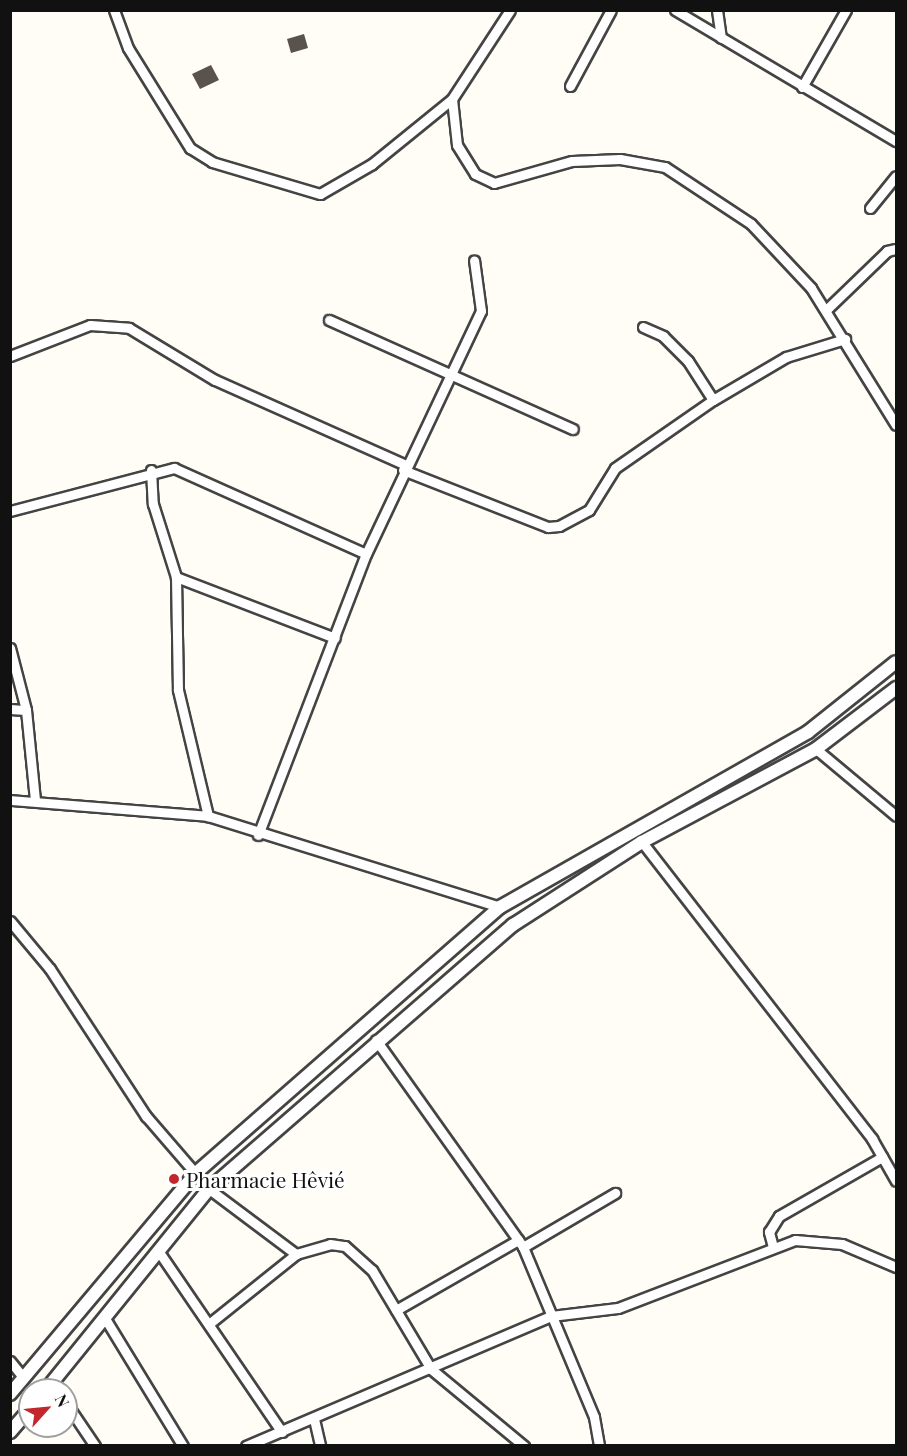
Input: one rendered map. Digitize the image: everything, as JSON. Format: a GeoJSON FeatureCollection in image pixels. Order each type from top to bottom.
{"type":"FeatureCollection","features":[{"type":"Feature","properties":{"kind":"street"},"geometry":{"type":"LineString","coordinates":[[114,10],[128,48],[190,148],[212,162],[279,186],[320,194],[334,190],[452,99],[510,10]]}},
{"type":"Feature","properties":{"kind":"street"},"geometry":{"type":"LineString","coordinates":[[570,86],[611,10]]}},
{"type":"Feature","properties":{"kind":"street"},"geometry":{"type":"LineString","coordinates":[[675,10],[897,141]]}},
{"type":"Feature","properties":{"kind":"street"},"geometry":{"type":"LineString","coordinates":[[717,10],[721,38]]}},
{"type":"Feature","properties":{"kind":"street"},"geometry":{"type":"LineString","coordinates":[[802,87],[846,10]]}},
{"type":"Feature","properties":{"kind":"street"},"geometry":{"type":"LineString","coordinates":[[452,99],[457,145],[475,174],[500,184],[572,162],[620,159],[665,167],[751,224],[826,310],[897,424]]}},
{"type":"Feature","properties":{"kind":"street"},"geometry":{"type":"LineString","coordinates":[[870,208],[897,176]]}},
{"type":"Feature","properties":{"kind":"street"},"geometry":{"type":"LineString","coordinates":[[826,310],[887,251],[897,249]]}},
{"type":"Feature","properties":{"kind":"street"},"geometry":{"type":"LineString","coordinates":[[258,835],[366,554],[404,467],[451,377],[481,311],[474,260]]}},
{"type":"Feature","properties":{"kind":"street"},"geometry":{"type":"LineString","coordinates":[[329,320],[451,377],[573,429]]}},
{"type":"Feature","properties":{"kind":"street"},"geometry":{"type":"LineString","coordinates":[[10,356],[74,329],[120,326],[215,380],[404,467],[548,526],[559,526],[589,510],[615,468],[652,447],[713,400],[786,357],[845,339]]}},
{"type":"Feature","properties":{"kind":"street"},"geometry":{"type":"LineString","coordinates":[[643,327],[663,336],[688,361],[713,400]]}},
{"type":"Feature","properties":{"kind":"street"},"geometry":{"type":"LineString","coordinates":[[10,511],[129,481],[151,470],[174,468],[366,554]]}},
{"type":"Feature","properties":{"kind":"street"},"geometry":{"type":"LineString","coordinates":[[151,470],[153,504],[176,577],[178,690],[208,816]]}},
{"type":"Feature","properties":{"kind":"street"},"geometry":{"type":"LineString","coordinates":[[176,577],[335,638]]}},
{"type":"Feature","properties":{"kind":"street"},"geometry":{"type":"LineString","coordinates":[[10,648],[26,710],[35,800]]}},
{"type":"Feature","properties":{"kind":"street"},"geometry":{"type":"LineString","coordinates":[[10,1361],[24,1378],[196,1173],[500,907],[808,732],[897,662]]}},
{"type":"Feature","properties":{"kind":"street"},"geometry":{"type":"LineString","coordinates":[[60,1378],[209,1189],[376,1040],[513,925],[642,842],[816,749],[896,689]]}},
{"type":"Feature","properties":{"kind":"street"},"geometry":{"type":"LineString","coordinates":[[10,709],[26,710]]}},
{"type":"Feature","properties":{"kind":"street"},"geometry":{"type":"LineString","coordinates":[[816,749],[897,816]]}},
{"type":"Feature","properties":{"kind":"street"},"geometry":{"type":"LineString","coordinates":[[10,800],[35,800],[208,816],[258,835],[347,856],[500,907]]}},
{"type":"Feature","properties":{"kind":"street"},"geometry":{"type":"LineString","coordinates":[[642,842],[882,1157],[897,1181]]}},
{"type":"Feature","properties":{"kind":"street"},"geometry":{"type":"LineString","coordinates":[[10,921],[50,969],[111,1069],[209,1189],[296,1254]]}},
{"type":"Feature","properties":{"kind":"street"},"geometry":{"type":"LineString","coordinates":[[376,1040],[520,1244],[594,1417],[599,1446]]}},
{"type":"Feature","properties":{"kind":"street"},"geometry":{"type":"LineString","coordinates":[[773,1247],[769,1232],[779,1216],[882,1157]]}},
{"type":"Feature","properties":{"kind":"street"},"geometry":{"type":"LineString","coordinates":[[396,1310],[615,1193]]}},
{"type":"Feature","properties":{"kind":"street"},"geometry":{"type":"LineString","coordinates":[[246,1446],[314,1419],[551,1316],[618,1308],[773,1247],[806,1239],[842,1244],[897,1267]]}},
{"type":"Feature","properties":{"kind":"street"},"geometry":{"type":"LineString","coordinates":[[210,1323],[296,1254],[330,1244],[345,1246],[372,1270],[431,1369],[524,1446]]}},
{"type":"Feature","properties":{"kind":"street"},"geometry":{"type":"LineString","coordinates":[[159,1252],[210,1323],[282,1432]]}},
{"type":"Feature","properties":{"kind":"street"},"geometry":{"type":"LineString","coordinates":[[106,1320],[183,1446]]}},
{"type":"Feature","properties":{"kind":"street"},"geometry":{"type":"LineString","coordinates":[[314,1419],[320,1446]]}},
{"type":"Feature","properties":{"kind":"street"},"geometry":{"type":"LineString","coordinates":[[78,1421],[95,1446]]}},
{"type":"Feature","properties":{"kind":"building"},"geometry":{"type":"Polygon","coordinates":[[[304,34],[308,48],[291,53],[287,39],[304,34]]]}},
{"type":"Feature","properties":{"kind":"building"},"geometry":{"type":"Polygon","coordinates":[[[211,65],[219,80],[200,89],[192,74],[211,65]]]}},
{"type":"Feature","properties":{"kind":"place","name":"Pharmacie Hêvié"},"geometry":{"type":"Point","coordinates":[174,1179]}}]}
